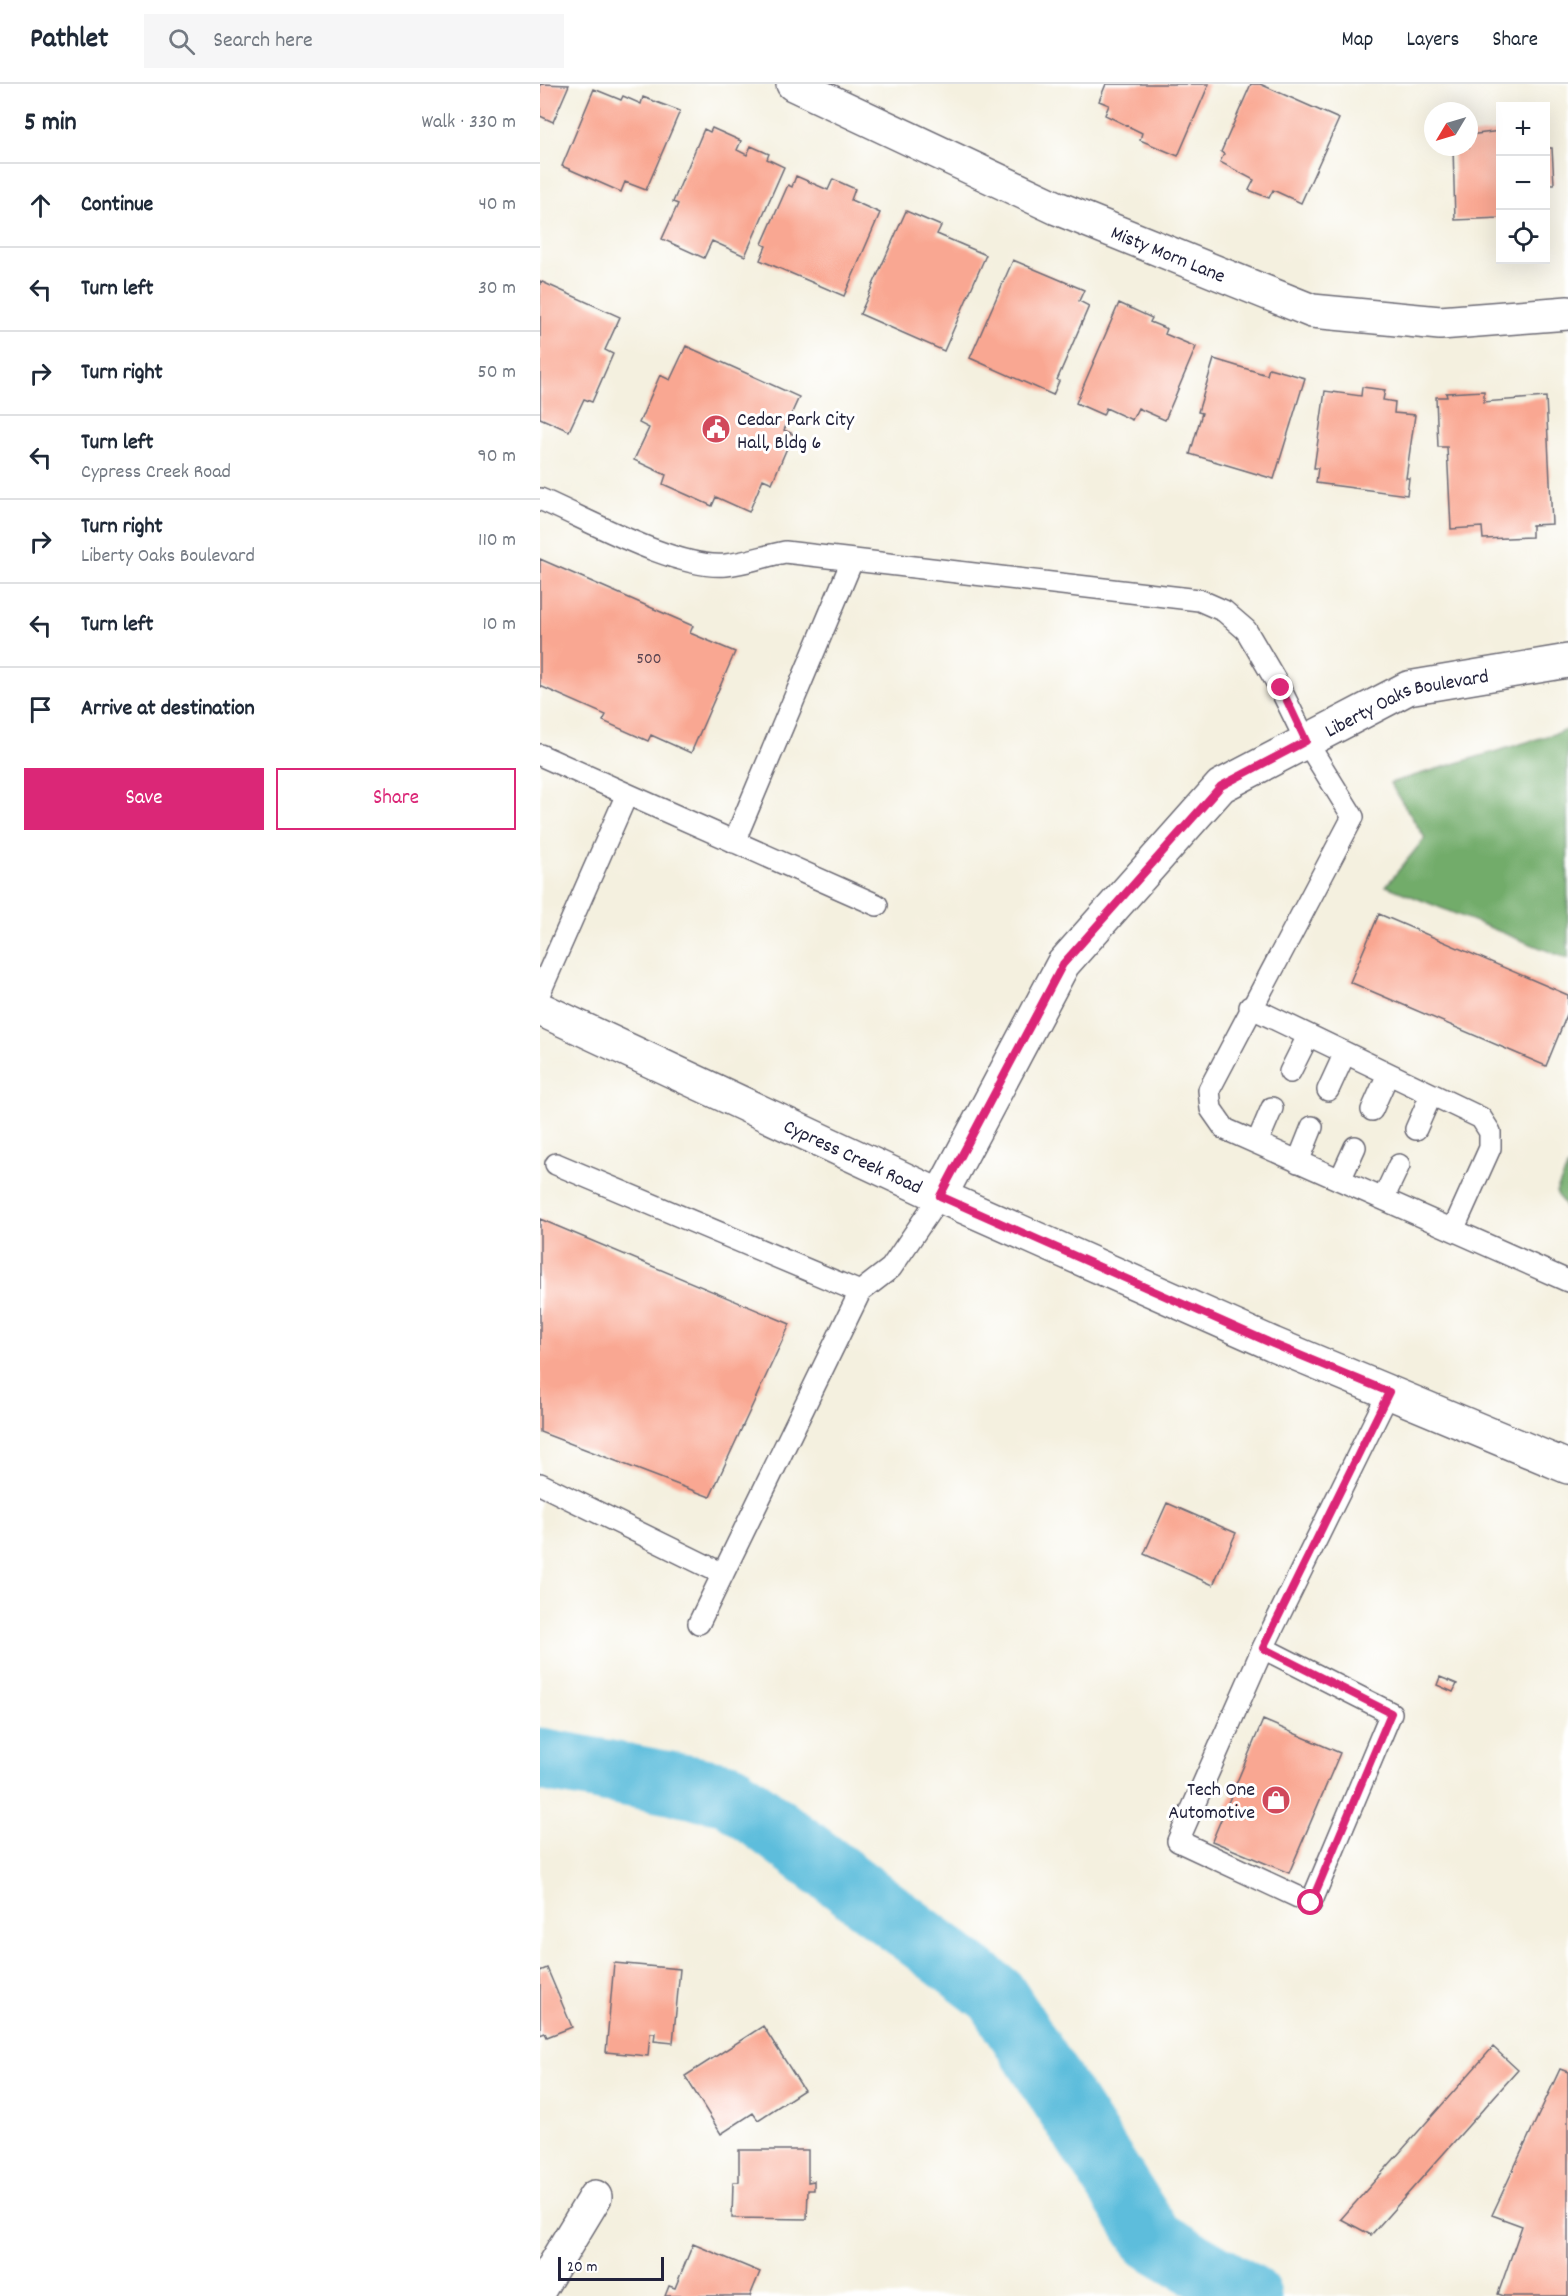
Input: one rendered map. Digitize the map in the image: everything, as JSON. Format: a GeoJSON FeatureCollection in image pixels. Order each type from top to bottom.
{"type":"FeatureCollection","features":[{"type":"Feature","properties":{"kind":"street","name":"Misty Morn Lane"},"geometry":{"type":"LineString","coordinates":[[793,84],[1057,208],[1312,311],[1440,323],[1568,313]]}},
{"type":"Feature","properties":{"kind":"street","name":"Liberty Oaks Boulevard"},"geometry":{"type":"LineString","coordinates":[[940,1196],[1063,964],[1221,786],[1408,688],[1568,661]]}},
{"type":"Feature","properties":{"kind":"street","name":"Cypress Creek Road"},"geometry":{"type":"LineString","coordinates":[[540,1009],[940,1196],[1273,1344],[1568,1467]]}},
{"type":"Feature","properties":{"kind":"street"},"geometry":{"type":"LineString","coordinates":[[540,2288],[595,2197]]}},
{"type":"Feature","properties":{"kind":"lane"},"geometry":{"type":"LineString","coordinates":[[540,499],[666,555],[695,564],[725,565],[784,552],[1199,600],[1224,610],[1246,630],[1281,688],[1306,741],[1353,817],[1250,1007],[1209,1090],[1211,1109],[1225,1129],[1568,1281]]}},
{"type":"Feature","properties":{"kind":"lane"},"geometry":{"type":"LineString","coordinates":[[734,842],[852,561]]}},
{"type":"Feature","properties":{"kind":"lane"},"geometry":{"type":"LineString","coordinates":[[540,755],[877,905]]}},
{"type":"Feature","properties":{"kind":"lane"},"geometry":{"type":"LineString","coordinates":[[540,992],[627,794]]}},
{"type":"Feature","properties":{"kind":"lane"},"geometry":{"type":"LineString","coordinates":[[1250,1007],[1481,1119],[1490,1132],[1490,1148],[1453,1230]]}},
{"type":"Feature","properties":{"kind":"lane"},"geometry":{"type":"LineString","coordinates":[[1290,1072],[1308,1036]]}},
{"type":"Feature","properties":{"kind":"lane"},"geometry":{"type":"LineString","coordinates":[[1328,1090],[1345,1053]]}},
{"type":"Feature","properties":{"kind":"lane"},"geometry":{"type":"LineString","coordinates":[[1372,1110],[1388,1074]]}},
{"type":"Feature","properties":{"kind":"lane"},"geometry":{"type":"LineString","coordinates":[[1416,1130],[1431,1095]]}},
{"type":"Feature","properties":{"kind":"lane"},"geometry":{"type":"LineString","coordinates":[[1257,1143],[1272,1108]]}},
{"type":"Feature","properties":{"kind":"lane"},"geometry":{"type":"LineString","coordinates":[[1298,1162],[1312,1127]]}},
{"type":"Feature","properties":{"kind":"lane"},"geometry":{"type":"LineString","coordinates":[[1340,1180],[1355,1147]]}},
{"type":"Feature","properties":{"kind":"lane"},"geometry":{"type":"LineString","coordinates":[[556,1164],[860,1292]]}},
{"type":"Feature","properties":{"kind":"lane"},"geometry":{"type":"LineString","coordinates":[[1383,1199],[1399,1165]]}},
{"type":"Feature","properties":{"kind":"lane"},"geometry":{"type":"LineString","coordinates":[[699,1623],[860,1292],[891,1268],[940,1196]]}},
{"type":"Feature","properties":{"kind":"lane"},"geometry":{"type":"LineString","coordinates":[[1263,1648],[1391,1713],[1311,1903],[1178,1841],[1263,1648],[1389,1392]]}},
{"type":"Feature","properties":{"kind":"lane"},"geometry":{"type":"LineString","coordinates":[[540,1484],[723,1574]]}},
{"type":"Feature","properties":{"kind":"green space"},"geometry":{"type":"Polygon","coordinates":[[[1567,730],[1568,959],[1386,886],[1425,838],[1390,783],[1567,730]]]}},
{"type":"Feature","properties":{"kind":"green space"},"geometry":{"type":"Polygon","coordinates":[[[1568,1166],[1568,1212],[1556,1192],[1568,1166]]]}},
{"type":"Feature","properties":{"kind":"building"},"geometry":{"type":"Polygon","coordinates":[[[540,84],[569,85],[553,122],[540,116],[540,84]]]}},
{"type":"Feature","properties":{"kind":"building"},"geometry":{"type":"Polygon","coordinates":[[[1106,84],[1209,84],[1178,156],[1140,140],[1142,133],[1105,115],[1109,105],[1099,101],[1106,84]]]}},
{"type":"Feature","properties":{"kind":"building"},"geometry":{"type":"Polygon","coordinates":[[[1251,84],[1260,84],[1339,119],[1301,203],[1273,190],[1269,198],[1249,190],[1254,180],[1220,162],[1224,154],[1221,152],[1251,84]]]}},
{"type":"Feature","properties":{"kind":"building"},"geometry":{"type":"Polygon","coordinates":[[[594,89],[621,100],[623,96],[641,104],[643,97],[680,111],[646,190],[625,182],[621,192],[562,166],[594,89]]]}},
{"type":"Feature","properties":{"kind":"building"},"geometry":{"type":"Polygon","coordinates":[[[712,128],[741,141],[737,150],[747,155],[751,146],[769,154],[767,159],[784,167],[745,256],[712,241],[704,258],[662,239],[678,204],[673,202],[704,129],[710,132],[712,128]]]}},
{"type":"Feature","properties":{"kind":"building"},"geometry":{"type":"Polygon","coordinates":[[[1496,132],[1496,218],[1455,220],[1453,156],[1478,156],[1478,134],[1496,132]]]}},
{"type":"Feature","properties":{"kind":"building"},"geometry":{"type":"Polygon","coordinates":[[[1550,148],[1552,148],[1554,184],[1550,184],[1550,148]]]}},
{"type":"Feature","properties":{"kind":"building"},"geometry":{"type":"Polygon","coordinates":[[[796,176],[828,190],[833,179],[855,189],[851,200],[880,213],[844,296],[760,260],[766,246],[762,244],[788,185],[792,187],[796,176]]]}},
{"type":"Feature","properties":{"kind":"building"},"geometry":{"type":"Polygon","coordinates":[[[906,211],[941,226],[937,234],[986,255],[944,351],[860,314],[906,211]]]}},
{"type":"Feature","properties":{"kind":"building"},"geometry":{"type":"Polygon","coordinates":[[[1013,260],[1084,290],[1079,301],[1089,306],[1057,380],[1059,381],[1053,395],[970,358],[1013,260]]]}},
{"type":"Feature","properties":{"kind":"building"},"geometry":{"type":"Polygon","coordinates":[[[540,281],[620,317],[605,350],[613,354],[592,402],[584,399],[569,431],[540,418],[540,281]]]}},
{"type":"Feature","properties":{"kind":"building"},"geometry":{"type":"Polygon","coordinates":[[[1119,303],[1152,318],[1150,322],[1167,329],[1165,334],[1196,347],[1165,420],[1138,408],[1132,420],[1106,408],[1103,415],[1076,403],[1119,303]]]}},
{"type":"Feature","properties":{"kind":"building","name":"Cedar Park City Hall, Bldg 6"},"geometry":{"type":"Polygon","coordinates":[[[686,346],[799,397],[784,430],[793,434],[772,483],[763,479],[749,512],[716,497],[712,506],[663,484],[666,475],[634,460],[649,428],[639,423],[660,375],[670,380],[686,346]]]}},
{"type":"Feature","properties":{"kind":"building"},"geometry":{"type":"Polygon","coordinates":[[[1214,359],[1267,375],[1269,368],[1305,378],[1274,479],[1190,454],[1202,413],[1198,412],[1214,359]]]}},
{"type":"Feature","properties":{"kind":"building"},"geometry":{"type":"Polygon","coordinates":[[[1362,387],[1385,390],[1383,400],[1395,402],[1394,413],[1415,415],[1406,478],[1409,478],[1407,495],[1316,483],[1318,468],[1314,468],[1325,391],[1361,396],[1362,387]]]}},
{"type":"Feature","properties":{"kind":"building"},"geometry":{"type":"Polygon","coordinates":[[[1484,391],[1484,402],[1546,397],[1552,524],[1532,525],[1532,537],[1483,539],[1482,527],[1451,529],[1447,447],[1438,447],[1436,397],[1447,397],[1446,393],[1484,391]]]}},
{"type":"Feature","properties":{"kind":"building"},"geometry":{"type":"Polygon","coordinates":[[[540,559],[693,626],[690,633],[735,652],[691,753],[651,735],[648,741],[603,721],[606,715],[540,686],[540,559]]]}},
{"type":"Feature","properties":{"kind":"building"},"geometry":{"type":"Polygon","coordinates":[[[1379,914],[1568,995],[1568,1012],[1546,1066],[1350,982],[1379,914]]]}},
{"type":"Feature","properties":{"kind":"building"},"geometry":{"type":"Polygon","coordinates":[[[540,1219],[790,1324],[710,1497],[540,1432],[540,1219]]]}},
{"type":"Feature","properties":{"kind":"building"},"geometry":{"type":"Polygon","coordinates":[[[1167,1503],[1236,1533],[1213,1585],[1144,1554],[1167,1503]]]}},
{"type":"Feature","properties":{"kind":"building"},"geometry":{"type":"Polygon","coordinates":[[[1440,1677],[1457,1684],[1453,1692],[1437,1685],[1440,1677]]]}},
{"type":"Feature","properties":{"kind":"building"},"geometry":{"type":"Polygon","coordinates":[[[1263,1720],[1340,1753],[1289,1873],[1212,1841],[1263,1720]]]}},
{"type":"Feature","properties":{"kind":"building"},"geometry":{"type":"Polygon","coordinates":[[[614,1963],[680,1969],[673,2043],[654,2041],[655,2033],[650,2033],[648,2056],[606,2052],[614,1963]]]}},
{"type":"Feature","properties":{"kind":"building"},"geometry":{"type":"Polygon","coordinates":[[[547,1968],[572,2027],[547,2037],[545,2033],[540,2035],[540,1971],[547,1968]]]}},
{"type":"Feature","properties":{"kind":"building"},"geometry":{"type":"Polygon","coordinates":[[[763,2026],[804,2090],[758,2120],[753,2113],[721,2134],[685,2076],[763,2026]]]}},
{"type":"Feature","properties":{"kind":"building"},"geometry":{"type":"Polygon","coordinates":[[[1493,2047],[1518,2070],[1371,2235],[1341,2219],[1493,2047]]]}},
{"type":"Feature","properties":{"kind":"building"},"geometry":{"type":"Polygon","coordinates":[[[1560,2069],[1568,2072],[1568,2296],[1504,2296],[1498,2294],[1522,2226],[1492,2215],[1560,2069]]]}},
{"type":"Feature","properties":{"kind":"building"},"geometry":{"type":"Polygon","coordinates":[[[739,2150],[808,2150],[808,2182],[814,2181],[814,2190],[808,2190],[807,2219],[732,2218],[733,2182],[739,2182],[739,2150]]]}},
{"type":"Feature","properties":{"kind":"building"},"geometry":{"type":"Polygon","coordinates":[[[693,2244],[760,2272],[750,2296],[665,2296],[669,2286],[675,2288],[693,2244]]]}},
{"type":"Feature","properties":{"kind":"waterway"},"geometry":{"type":"LineString","coordinates":[[540,1759],[729,1794],[996,1995],[1152,2239],[1250,2296]]}},
{"type":"Feature","properties":{"kind":"place","name":"Cedar Park City Hall, Bldg 6"},"geometry":{"type":"Point","coordinates":[716,429]}},
{"type":"Feature","properties":{"kind":"place","name":"Tech One Automotive"},"geometry":{"type":"Point","coordinates":[1276,1800]}},
{"type":"Feature","properties":{"kind":"route"},"geometry":{"type":"LineString","coordinates":[[1281,688],[1306,741],[1221,786],[1063,964],[940,1196],[1273,1344],[1389,1392],[1263,1648],[1391,1713],[1311,1903]]}}]}
